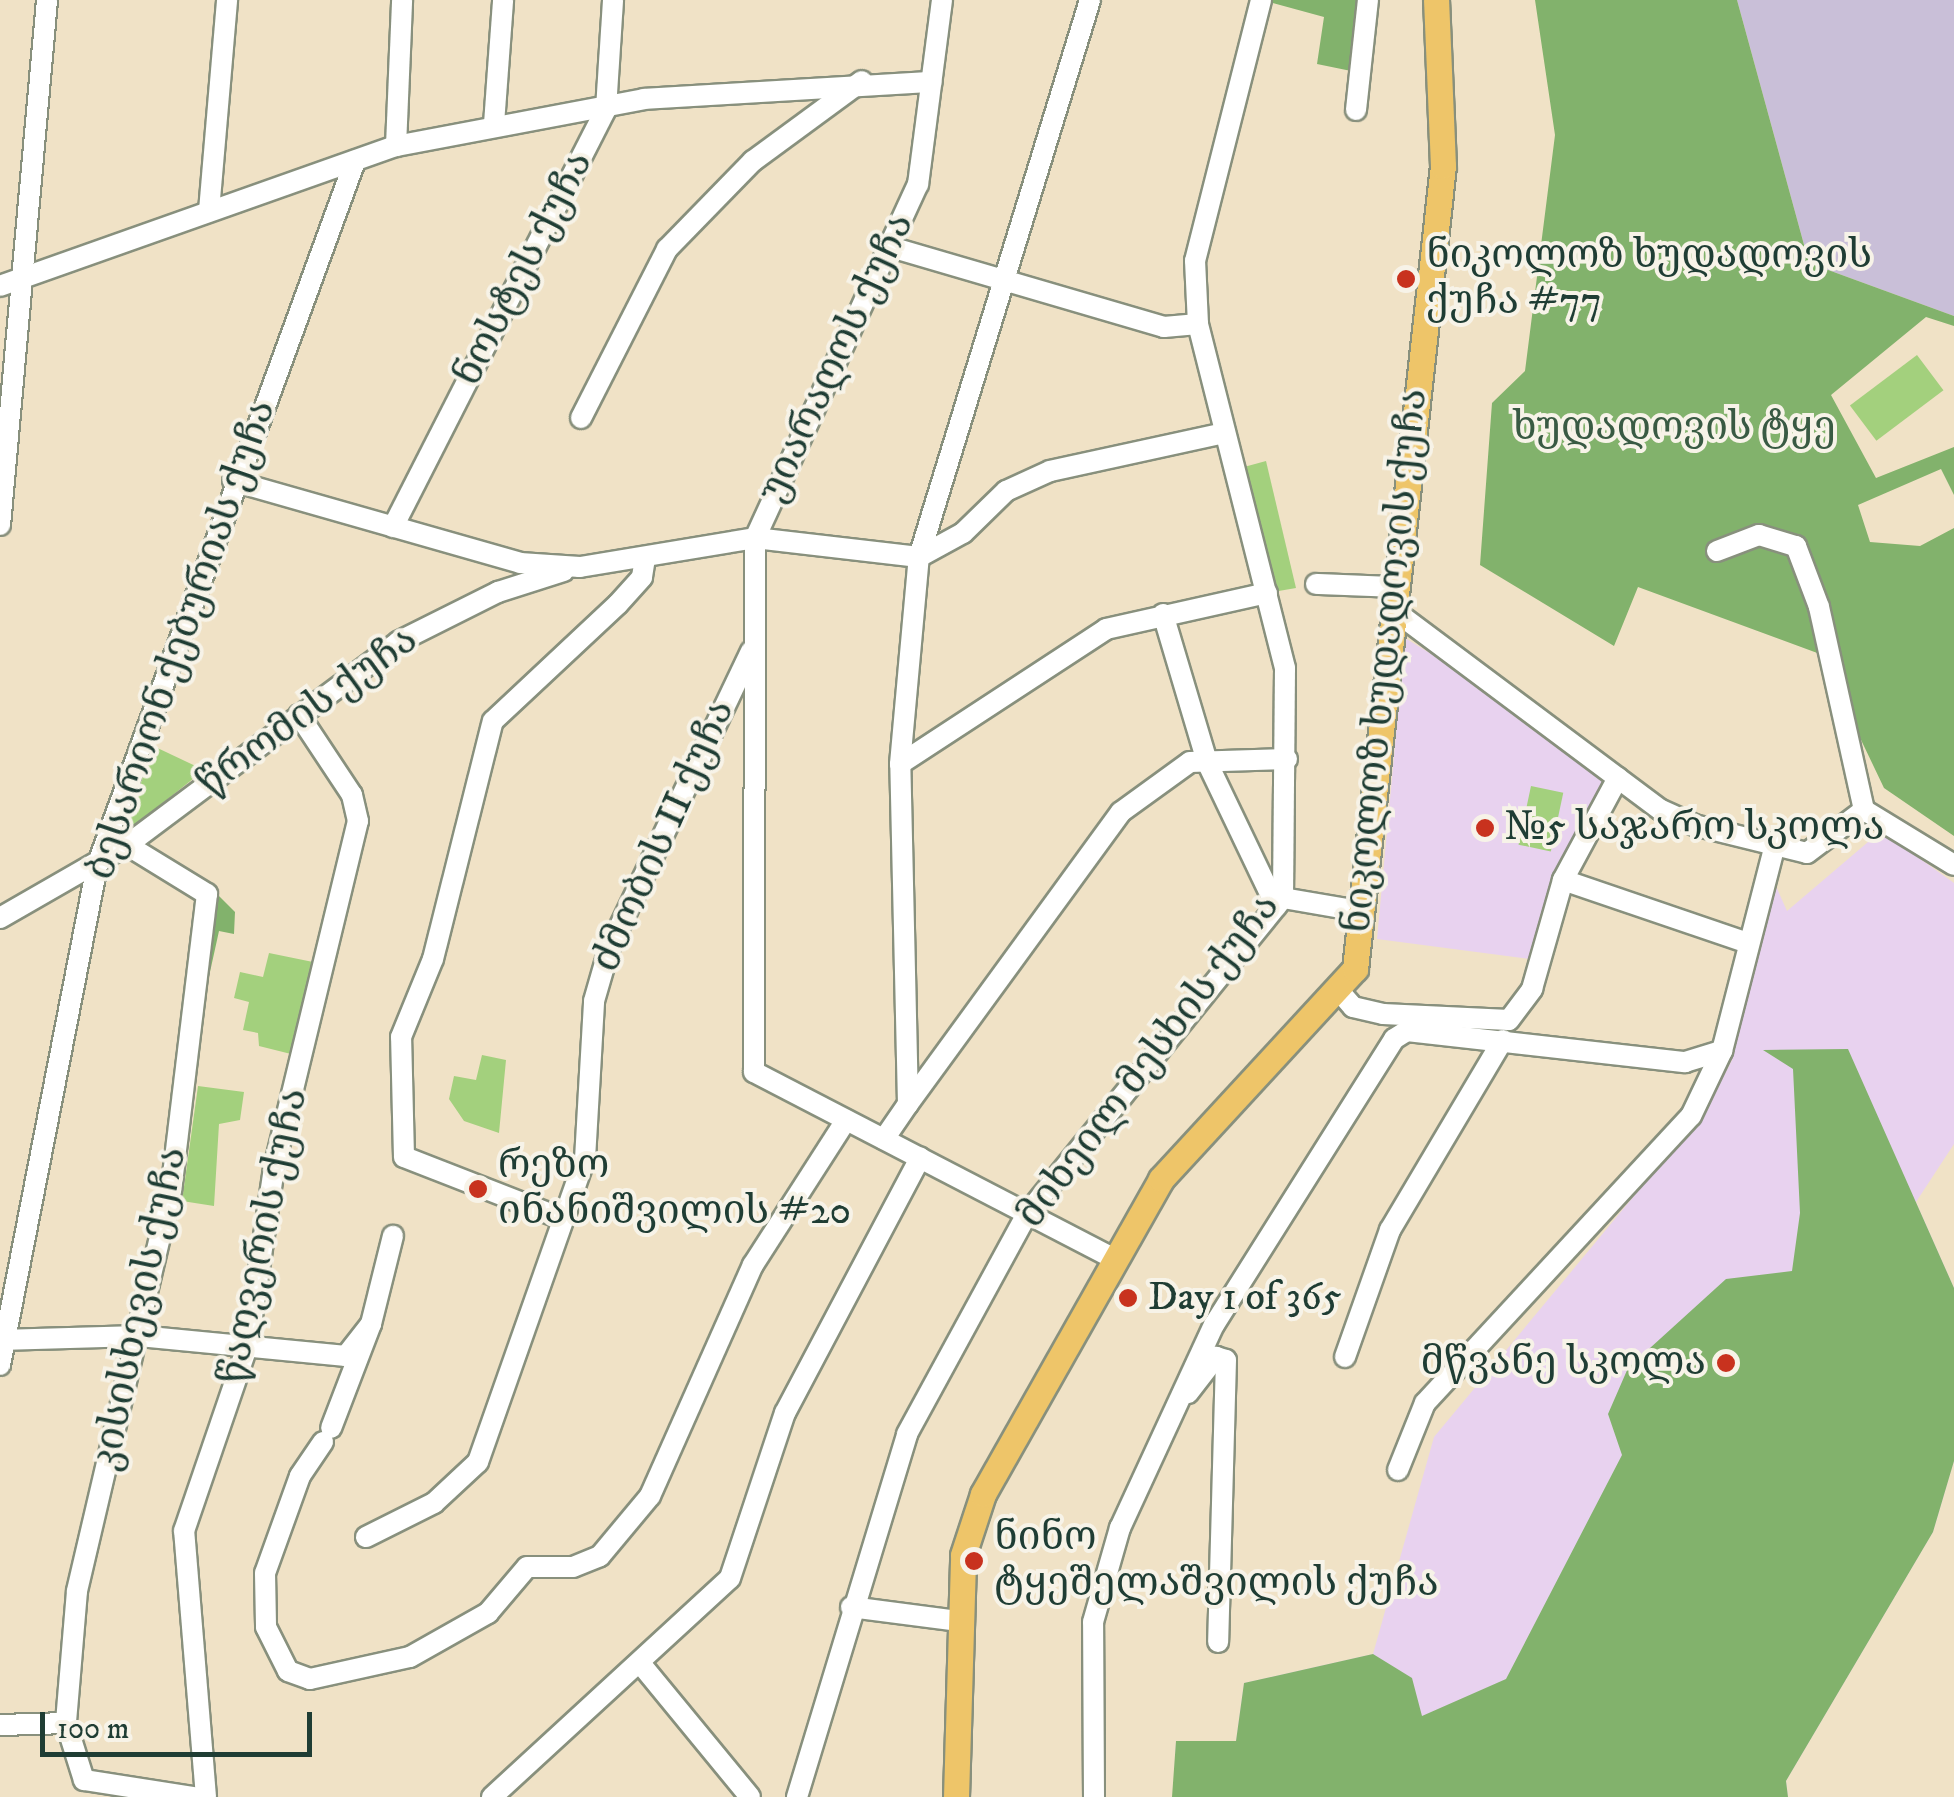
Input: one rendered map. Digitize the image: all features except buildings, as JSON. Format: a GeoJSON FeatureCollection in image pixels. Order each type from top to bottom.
{"type":"FeatureCollection","features":[{"type":"Feature","properties":{"kind":"main road","name":"ნიკოლოზ ხუდადოვის ქუჩა"},"geometry":{"type":"LineString","coordinates":[[956,1797],[963,1555],[983,1494],[1111,1257],[1161,1179],[1340,992],[1355,969],[1443,166],[1436,0]]}},
{"type":"Feature","properties":{"kind":"street"},"geometry":{"type":"LineString","coordinates":[[0,524],[9,286],[47,0]]}},
{"type":"Feature","properties":{"kind":"street"},"geometry":{"type":"LineString","coordinates":[[208,210],[227,0]]}},
{"type":"Feature","properties":{"kind":"street"},"geometry":{"type":"LineString","coordinates":[[396,146],[402,0]]}},
{"type":"Feature","properties":{"kind":"street"},"geometry":{"type":"LineString","coordinates":[[494,124],[503,0]]}},
{"type":"Feature","properties":{"kind":"street","name":"ნოსტეს ქუჩა"},"geometry":{"type":"LineString","coordinates":[[393,527],[606,109],[612,0]]}},
{"type":"Feature","properties":{"kind":"street","name":"უიარაღოს ქუჩა"},"geometry":{"type":"LineString","coordinates":[[755,538],[894,248],[918,184],[942,0]]}},
{"type":"Feature","properties":{"kind":"street"},"geometry":{"type":"LineString","coordinates":[[908,1104],[900,764],[919,556],[1090,0]]}},
{"type":"Feature","properties":{"kind":"street","name":"მიხეილ მესხის ქუჩა"},"geometry":{"type":"LineString","coordinates":[[797,1797],[906,1434],[1027,1214],[1280,902],[1287,760],[1285,668],[1198,324],[1196,261],[1262,0]]}},
{"type":"Feature","properties":{"kind":"street"},"geometry":{"type":"LineString","coordinates":[[1356,110],[1368,0]]}},
{"type":"Feature","properties":{"kind":"street"},"geometry":{"type":"LineString","coordinates":[[9,286],[208,210],[396,146],[494,124],[864,80],[931,82]]}},
{"type":"Feature","properties":{"kind":"street"},"geometry":{"type":"LineString","coordinates":[[581,418],[667,249],[752,160],[864,80]]}},
{"type":"Feature","properties":{"kind":"street","name":"ბესარიონ ქებურიას ქუჩა"},"geometry":{"type":"LineString","coordinates":[[0,1365],[97,866],[233,481],[356,161]]}},
{"type":"Feature","properties":{"kind":"street"},"geometry":{"type":"LineString","coordinates":[[894,248],[1164,327],[1198,324]]}},
{"type":"Feature","properties":{"kind":"street"},"geometry":{"type":"LineString","coordinates":[[233,481],[520,563],[580,566],[755,538],[919,556],[1050,471],[1225,433]]}},
{"type":"Feature","properties":{"kind":"street"},"geometry":{"type":"LineString","coordinates":[[1717,550],[1759,535],[1796,546],[1819,607],[1864,810],[1954,864]]}},
{"type":"Feature","properties":{"kind":"street","name":"ძმობის II ქუჩა"},"geometry":{"type":"LineString","coordinates":[[366,1538],[434,1503],[478,1462],[558,1217],[585,1160],[594,1001],[609,949],[751,652],[755,538]]}},
{"type":"Feature","properties":{"kind":"street"},"geometry":{"type":"LineString","coordinates":[[558,1217],[404,1157],[401,1037],[444,924],[493,721],[618,604],[642,577],[644,556]]}},
{"type":"Feature","properties":{"kind":"street","name":"წრომის ქუჩა"},"geometry":{"type":"LineString","coordinates":[[0,918],[97,866],[298,715],[442,617],[580,566]]}},
{"type":"Feature","properties":{"kind":"street"},"geometry":{"type":"LineString","coordinates":[[1316,584],[1393,598],[1661,810],[1773,852],[1807,853],[1864,810]]}},
{"type":"Feature","properties":{"kind":"street"},"geometry":{"type":"LineString","coordinates":[[900,764],[1076,645],[1164,614],[1267,593]]}},
{"type":"Feature","properties":{"kind":"street"},"geometry":{"type":"LineString","coordinates":[[1164,614],[1207,762],[1280,902],[1364,912]]}},
{"type":"Feature","properties":{"kind":"street"},"geometry":{"type":"LineString","coordinates":[[751,652],[754,1072],[1111,1257]]}},
{"type":"Feature","properties":{"kind":"street","name":"წაღვერის ქუჩა"},"geometry":{"type":"LineString","coordinates":[[206,1797],[184,1531],[248,1344],[274,1168],[354,852],[352,794],[298,715]]}},
{"type":"Feature","properties":{"kind":"street"},"geometry":{"type":"LineString","coordinates":[[884,1139],[1120,812],[1175,767],[1287,760]]}},
{"type":"Feature","properties":{"kind":"street"},"geometry":{"type":"LineString","coordinates":[[1340,992],[1382,1014],[1508,1020],[1532,989],[1563,880],[1618,778]]}},
{"type":"Feature","properties":{"kind":"street","name":"კისისხევის ქუჩა"},"geometry":{"type":"LineString","coordinates":[[66,1723],[77,1591],[172,1190],[208,894],[126,845]]}},
{"type":"Feature","properties":{"kind":"street"},"geometry":{"type":"LineString","coordinates":[[1398,1470],[1425,1403],[1690,1116],[1722,1051],[1745,942],[1773,852]]}},
{"type":"Feature","properties":{"kind":"street"},"geometry":{"type":"LineString","coordinates":[[1563,880],[1745,942]]}},
{"type":"Feature","properties":{"kind":"street"},"geometry":{"type":"LineString","coordinates":[[1094,1797],[1092,1622],[1120,1528],[1214,1324],[1394,1039],[1407,1031],[1685,1062],[1722,1051]]}},
{"type":"Feature","properties":{"kind":"street"},"geometry":{"type":"LineString","coordinates":[[1345,1357],[1390,1230],[1504,1040]]}},
{"type":"Feature","properties":{"kind":"street"},"geometry":{"type":"LineString","coordinates":[[393,1236],[371,1324],[327,1435],[300,1476],[265,1573],[266,1626],[288,1671],[310,1678],[410,1658],[488,1612],[527,1567],[573,1567],[600,1556],[658,1481],[753,1265],[846,1120]]}},
{"type":"Feature","properties":{"kind":"street"},"geometry":{"type":"LineString","coordinates":[[492,1797],[730,1578],[785,1412],[920,1158]]}},
{"type":"Feature","properties":{"kind":"street"},"geometry":{"type":"LineString","coordinates":[[4,1340],[138,1336],[346,1356],[371,1324]]}},
{"type":"Feature","properties":{"kind":"street"},"geometry":{"type":"LineString","coordinates":[[1176,1405],[1216,1357],[1226,1360],[1218,1642]]}},
{"type":"Feature","properties":{"kind":"street"},"geometry":{"type":"LineString","coordinates":[[851,1607],[960,1621]]}},
{"type":"Feature","properties":{"kind":"street"},"geometry":{"type":"LineString","coordinates":[[640,1663],[750,1797]]}},
{"type":"Feature","properties":{"kind":"street"},"geometry":{"type":"LineString","coordinates":[[0,1725],[66,1723],[84,1780],[194,1797]]}},
{"type":"Feature","properties":{"kind":"shaded area"},"geometry":{"type":"Polygon","coordinates":[[[1737,0],[1954,0],[1954,316],[1809,263],[1737,0]]]}},
{"type":"Feature","properties":{"kind":"shaded area","name":"№5 საჯარო სკოლა"},"geometry":{"type":"Polygon","coordinates":[[[1405,638],[1546,724],[1610,778],[1538,960],[1377,939],[1405,638]]]}},
{"type":"Feature","properties":{"kind":"shaded area","name":"მწვანე სკოლა"},"geometry":{"type":"Polygon","coordinates":[[[1881,831],[1954,883],[1954,1144],[1916,1202],[1954,1288],[1954,1461],[1933,1532],[1786,1781],[1788,1797],[1173,1797],[1176,1741],[1236,1741],[1244,1683],[1373,1654],[1434,1437],[1707,1108],[1732,1060],[1775,884],[1787,911],[1881,831]]]}},
{"type":"Feature","properties":{"kind":"green space"},"geometry":{"type":"Polygon","coordinates":[[[1262,0],[1368,0],[1356,72],[1317,64],[1324,17],[1262,0]]]}},
{"type":"Feature","properties":{"kind":"green space","name":"ხუდადოვის ტყე"},"geometry":{"type":"Polygon","coordinates":[[[1535,0],[1737,0],[1809,263],[1954,316],[1954,326],[1926,317],[1831,395],[1876,478],[1954,447],[1954,495],[1941,469],[1858,505],[1870,542],[1920,546],[1954,528],[1954,836],[1884,788],[1820,654],[1638,587],[1614,646],[1480,565],[1492,403],[1525,371],[1555,135],[1535,0]]]}},
{"type":"Feature","properties":{"kind":"green space"},"geometry":{"type":"Polygon","coordinates":[[[1917,355],[1943,390],[1876,441],[1850,406],[1917,355]]]}},
{"type":"Feature","properties":{"kind":"green space"},"geometry":{"type":"Polygon","coordinates":[[[1266,461],[1296,588],[1267,593],[1233,470],[1266,461]]]}},
{"type":"Feature","properties":{"kind":"green space"},"geometry":{"type":"Polygon","coordinates":[[[149,744],[204,770],[128,831],[121,824],[149,744]]]}},
{"type":"Feature","properties":{"kind":"green space"},"geometry":{"type":"Polygon","coordinates":[[[1531,786],[1563,793],[1551,852],[1519,845],[1531,786]]]}},
{"type":"Feature","properties":{"kind":"green space"},"geometry":{"type":"Polygon","coordinates":[[[204,881],[235,912],[234,934],[219,931],[199,1022],[204,881]]]}},
{"type":"Feature","properties":{"kind":"green space"},"geometry":{"type":"Polygon","coordinates":[[[269,953],[313,962],[295,1055],[259,1046],[258,1033],[243,1030],[249,1002],[234,998],[240,972],[263,977],[269,953]]]}},
{"type":"Feature","properties":{"kind":"green space","name":"მწვანე სკოლა"},"geometry":{"type":"Polygon","coordinates":[[[1848,1049],[1954,1288],[1954,1461],[1933,1532],[1786,1781],[1788,1797],[1172,1797],[1176,1741],[1236,1741],[1244,1683],[1373,1654],[1412,1678],[1422,1716],[1506,1679],[1622,1455],[1608,1414],[1628,1368],[1726,1279],[1792,1271],[1800,1213],[1793,1069],[1763,1050],[1848,1049]]]}},
{"type":"Feature","properties":{"kind":"green space"},"geometry":{"type":"Polygon","coordinates":[[[482,1055],[506,1060],[499,1133],[464,1121],[449,1099],[454,1076],[476,1080],[482,1055]]]}},
{"type":"Feature","properties":{"kind":"green space"},"geometry":{"type":"Polygon","coordinates":[[[198,1086],[244,1092],[240,1120],[219,1124],[214,1206],[182,1201],[198,1086]]]}},
{"type":"Feature","properties":{"kind":"place","name":"ნიკოლოზ ხუდადოვის ქუჩა #77"},"geometry":{"type":"Point","coordinates":[1406,279]}},
{"type":"Feature","properties":{"kind":"place","name":"№5 საჯარო სკოლა"},"geometry":{"type":"Point","coordinates":[1485,828]}},
{"type":"Feature","properties":{"kind":"place","name":"რეზო ინანიშვილის #20"},"geometry":{"type":"Point","coordinates":[478,1189]}},
{"type":"Feature","properties":{"kind":"place","name":"Day 1 of 365"},"geometry":{"type":"Point","coordinates":[1128,1298]}},
{"type":"Feature","properties":{"kind":"place","name":"მწვანე სკოლა"},"geometry":{"type":"Point","coordinates":[1726,1363]}},
{"type":"Feature","properties":{"kind":"place","name":"ნინო ტყეშელაშვილის ქუჩა"},"geometry":{"type":"Point","coordinates":[974,1561]}}]}
